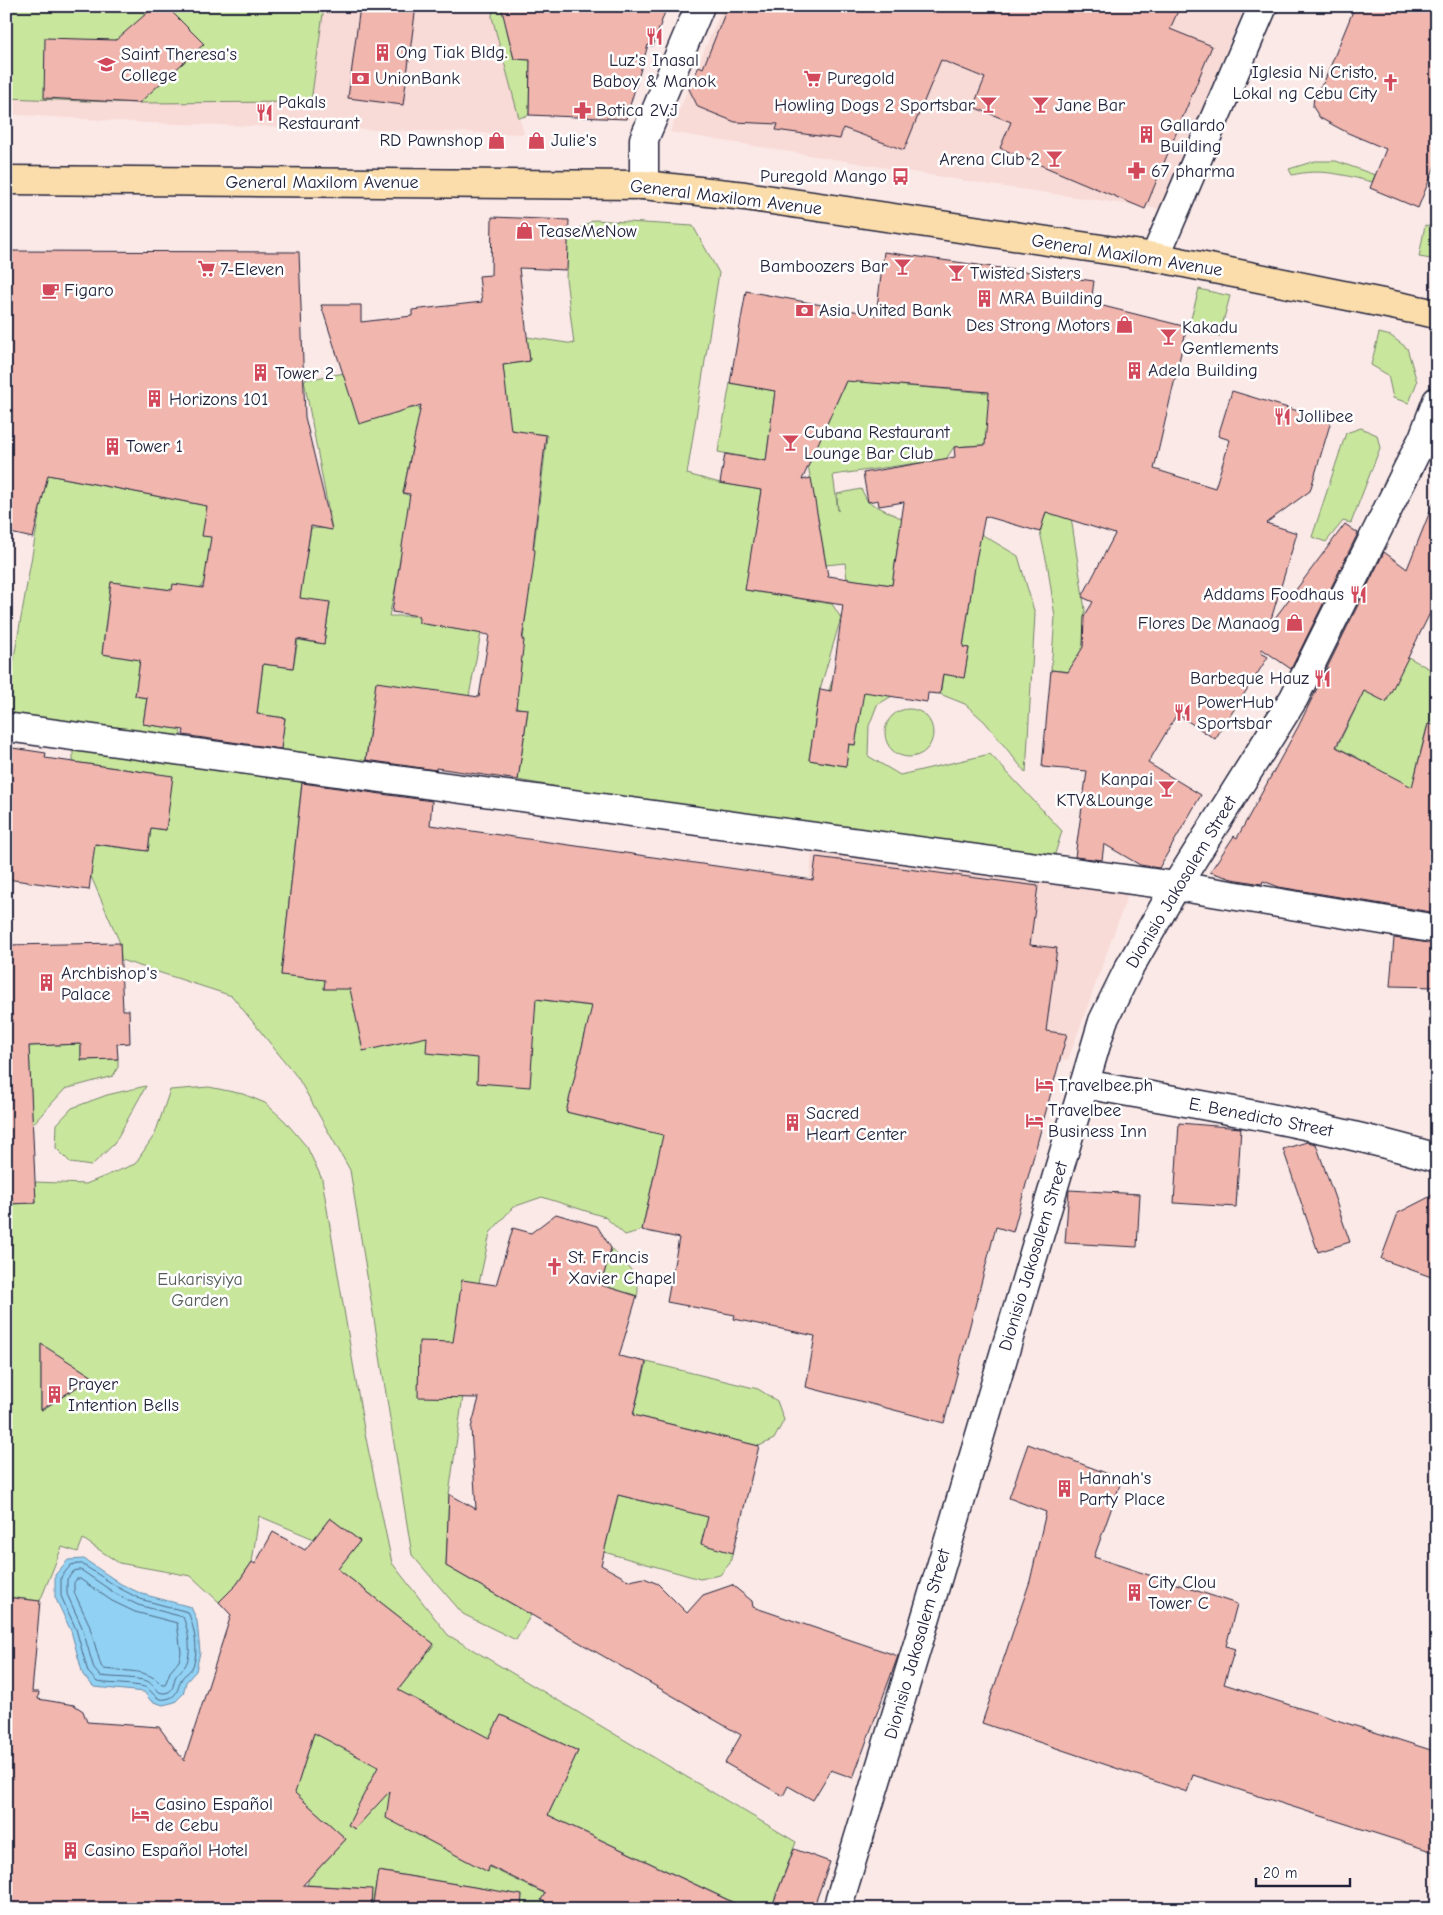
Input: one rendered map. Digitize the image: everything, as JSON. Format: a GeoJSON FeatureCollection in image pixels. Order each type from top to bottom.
{"type":"FeatureCollection","features":[{"type":"Feature","properties":{"kind":"main road","name":"General Maxilom Avenue"},"geometry":{"type":"LineString","coordinates":[[6,180],[644,185],[745,196],[1155,257],[1437,314]]}},
{"type":"Feature","properties":{"kind":"street"},"geometry":{"type":"LineString","coordinates":[[644,185],[644,140],[700,6]]}},
{"type":"Feature","properties":{"kind":"street"},"geometry":{"type":"LineString","coordinates":[[1155,257],[1263,6]]}},
{"type":"Feature","properties":{"kind":"street","name":"Dionisio Jakosalem Street"},"geometry":{"type":"LineString","coordinates":[[837,1909],[1103,1021],[1128,970],[1176,886],[1294,698],[1424,438],[1437,401]]}},
{"type":"Feature","properties":{"kind":"street"},"geometry":{"type":"LineString","coordinates":[[6,727],[1176,886],[1437,929]]}},
{"type":"Feature","properties":{"kind":"street","name":"E. Benedicto Street"},"geometry":{"type":"LineString","coordinates":[[1084,1084],[1315,1127],[1437,1158]]}},
{"type":"Feature","properties":{"kind":"shaded area"},"geometry":{"type":"Polygon","coordinates":[[[6,6],[493,6],[492,17],[524,134],[149,123],[6,114],[6,6]]]}},
{"type":"Feature","properties":{"kind":"shaded area"},"geometry":{"type":"Polygon","coordinates":[[[723,6],[1245,6],[1160,209],[985,184],[670,132],[723,6]]]}},
{"type":"Feature","properties":{"kind":"shaded area"},"geometry":{"type":"Polygon","coordinates":[[[812,850],[1128,894],[1068,1060],[796,1030],[805,947],[812,850]]]}},
{"type":"Feature","properties":{"kind":"green space","name":"Saint Theresa's College"},"geometry":{"type":"Polygon","coordinates":[[[6,6],[324,6],[311,102],[139,103],[6,98],[6,6]]]}},
{"type":"Feature","properties":{"kind":"green space"},"geometry":{"type":"Polygon","coordinates":[[[493,6],[509,6],[507,30],[514,59],[530,60],[529,115],[519,118],[492,17],[493,6]]]}},
{"type":"Feature","properties":{"kind":"green space"},"geometry":{"type":"Polygon","coordinates":[[[1315,161],[1336,161],[1375,175],[1372,182],[1323,172],[1292,175],[1289,169],[1315,161]]]}},
{"type":"Feature","properties":{"kind":"green space"},"geometry":{"type":"Polygon","coordinates":[[[594,220],[693,226],[719,273],[687,474],[720,483],[761,490],[746,590],[832,604],[841,618],[820,689],[809,760],[846,766],[849,744],[855,745],[860,713],[859,695],[829,690],[832,681],[877,687],[892,696],[877,705],[869,726],[868,756],[900,775],[990,754],[1062,831],[1054,857],[804,830],[518,780],[528,710],[515,707],[547,436],[536,434],[413,443],[403,493],[416,499],[389,616],[419,616],[419,623],[481,633],[469,696],[376,683],[365,764],[280,754],[285,718],[257,714],[263,664],[293,668],[298,640],[324,644],[330,603],[299,598],[311,528],[332,529],[304,380],[398,364],[404,409],[506,398],[503,365],[530,361],[527,337],[574,344],[566,278],[568,235],[594,220]]]}},
{"type":"Feature","properties":{"kind":"green space"},"geometry":{"type":"Polygon","coordinates":[[[1425,225],[1437,228],[1437,260],[1419,257],[1425,225]]]}},
{"type":"Feature","properties":{"kind":"green space"},"geometry":{"type":"Polygon","coordinates":[[[1199,289],[1230,296],[1219,337],[1188,329],[1199,289]]]}},
{"type":"Feature","properties":{"kind":"green space"},"geometry":{"type":"Polygon","coordinates":[[[1379,333],[1391,336],[1407,348],[1417,382],[1409,403],[1393,398],[1388,375],[1371,365],[1379,333]]]}},
{"type":"Feature","properties":{"kind":"green space"},"geometry":{"type":"Polygon","coordinates":[[[866,337],[875,338],[872,383],[989,393],[995,444],[954,447],[946,459],[833,475],[838,511],[837,494],[861,489],[868,502],[919,527],[899,537],[892,585],[847,579],[845,563],[826,565],[808,465],[866,337]]]}},
{"type":"Feature","properties":{"kind":"green space"},"geometry":{"type":"Polygon","coordinates":[[[730,383],[775,391],[766,461],[718,452],[730,383]]]}},
{"type":"Feature","properties":{"kind":"green space"},"geometry":{"type":"Polygon","coordinates":[[[1361,428],[1377,435],[1380,448],[1351,523],[1343,521],[1326,542],[1312,537],[1346,433],[1361,428]]]}},
{"type":"Feature","properties":{"kind":"green space"},"geometry":{"type":"Polygon","coordinates":[[[17,469],[207,506],[207,511],[218,538],[204,582],[200,588],[172,590],[111,582],[102,654],[140,660],[135,696],[147,698],[143,724],[180,729],[182,740],[7,714],[15,652],[40,510],[17,469]]]}},
{"type":"Feature","properties":{"kind":"green space"},"geometry":{"type":"Polygon","coordinates":[[[1046,511],[1071,517],[1085,610],[1082,673],[1051,670],[1055,617],[1048,568],[1040,532],[1046,511]]]}},
{"type":"Feature","properties":{"kind":"green space"},"geometry":{"type":"Polygon","coordinates":[[[981,534],[1018,556],[1035,614],[1026,773],[985,722],[965,704],[940,694],[943,674],[964,677],[969,648],[963,647],[981,534]]]}},
{"type":"Feature","properties":{"kind":"green space"},"geometry":{"type":"Polygon","coordinates":[[[1408,657],[1437,673],[1437,729],[1427,727],[1416,771],[1410,810],[1362,782],[1371,765],[1337,747],[1364,691],[1408,657]]]}},
{"type":"Feature","properties":{"kind":"green space"},"geometry":{"type":"Polygon","coordinates":[[[904,709],[914,709],[926,716],[933,728],[933,738],[926,750],[914,757],[904,757],[896,753],[889,746],[885,738],[885,728],[889,720],[896,713],[904,709]]]}},
{"type":"Feature","properties":{"kind":"green space"},"geometry":{"type":"Polygon","coordinates":[[[73,748],[302,782],[281,975],[420,990],[421,985],[599,1007],[585,1034],[567,1112],[645,1131],[658,1076],[884,1229],[654,1176],[642,1230],[625,1235],[605,1217],[542,1197],[513,1207],[490,1233],[479,1283],[449,1494],[446,1566],[531,1615],[516,1640],[463,1614],[412,1555],[350,1170],[298,1078],[232,996],[121,960],[120,943],[76,842],[148,851],[151,828],[166,830],[159,774],[73,762],[73,748]]]}},
{"type":"Feature","properties":{"kind":"green space"},"geometry":{"type":"Polygon","coordinates":[[[81,1044],[81,1060],[118,1059],[118,1067],[113,1076],[65,1089],[32,1125],[29,1046],[81,1044]]]}},
{"type":"Feature","properties":{"kind":"green space"},"geometry":{"type":"Polygon","coordinates":[[[146,1086],[114,1144],[91,1166],[71,1163],[56,1148],[57,1124],[72,1108],[107,1095],[146,1086]]]}},
{"type":"Feature","properties":{"kind":"green space","name":"Eukarisyiya Garden"},"geometry":{"type":"Polygon","coordinates":[[[209,1087],[243,1094],[265,1103],[284,1120],[307,1147],[322,1179],[364,1429],[392,1563],[448,1635],[796,1842],[771,1909],[728,1909],[731,1901],[548,1815],[578,1751],[501,1715],[439,1843],[577,1909],[544,1909],[538,1906],[537,1909],[482,1909],[485,1889],[378,1871],[372,1909],[369,1909],[358,1888],[307,1885],[309,1879],[346,1839],[276,1776],[299,1779],[336,1664],[387,1704],[434,1644],[338,1569],[360,1541],[330,1518],[314,1539],[259,1516],[252,1562],[237,1584],[219,1602],[191,1576],[119,1563],[83,1539],[78,1552],[62,1547],[40,1601],[6,1597],[6,1204],[36,1203],[35,1182],[86,1184],[135,1164],[155,1134],[170,1090],[209,1087]],[[41,1345],[41,1410],[42,1410],[93,1377],[41,1345]]]}},
{"type":"Feature","properties":{"kind":"green space"},"geometry":{"type":"Polygon","coordinates":[[[611,1248],[635,1276],[638,1289],[637,1296],[601,1285],[611,1248]]]}},
{"type":"Feature","properties":{"kind":"green space"},"geometry":{"type":"Polygon","coordinates":[[[647,1362],[758,1389],[777,1401],[784,1420],[774,1439],[759,1446],[633,1415],[647,1362]]]}},
{"type":"Feature","properties":{"kind":"green space"},"geometry":{"type":"Polygon","coordinates":[[[618,1495],[740,1524],[730,1563],[720,1575],[700,1579],[604,1552],[618,1495]]]}},
{"type":"Feature","properties":{"kind":"water"},"geometry":{"type":"Polygon","coordinates":[[[84,1559],[121,1584],[142,1594],[191,1607],[197,1621],[200,1652],[196,1671],[186,1682],[183,1694],[175,1702],[163,1705],[151,1701],[144,1692],[94,1687],[83,1675],[71,1631],[55,1597],[55,1575],[68,1560],[84,1559]]]}},
{"type":"Feature","properties":{"kind":"building"},"geometry":{"type":"Polygon","coordinates":[[[155,6],[166,6],[204,44],[139,103],[44,98],[45,38],[116,40],[155,6]]]}},
{"type":"Feature","properties":{"kind":"building","name":"Ong Tiak Bldg."},"geometry":{"type":"Polygon","coordinates":[[[360,6],[416,6],[403,105],[348,98],[360,6]]]}},
{"type":"Feature","properties":{"kind":"building"},"geometry":{"type":"Polygon","coordinates":[[[501,6],[667,6],[653,46],[648,45],[626,119],[529,115],[530,60],[514,59],[501,6]]]}},
{"type":"Feature","properties":{"kind":"building"},"geometry":{"type":"Polygon","coordinates":[[[728,6],[1180,6],[1170,29],[1212,46],[1145,209],[1000,148],[1011,122],[973,107],[985,78],[941,60],[904,150],[843,128],[840,139],[776,130],[778,124],[735,122],[698,107],[689,89],[699,66],[703,68],[728,6]]]}},
{"type":"Feature","properties":{"kind":"building","name":"Iglesia Ni Cristo, Lokal ng Cebu City"},"geometry":{"type":"Polygon","coordinates":[[[1355,6],[1437,6],[1437,161],[1418,208],[1370,188],[1386,149],[1348,133],[1320,118],[1313,107],[1314,93],[1324,82],[1355,6]]]}},
{"type":"Feature","properties":{"kind":"building"},"geometry":{"type":"Polygon","coordinates":[[[492,217],[569,220],[567,270],[519,268],[530,361],[503,365],[511,430],[546,435],[533,549],[535,550],[533,569],[522,640],[524,640],[516,708],[528,709],[518,780],[366,760],[376,682],[479,697],[489,635],[419,623],[419,616],[392,612],[410,494],[403,493],[421,405],[359,424],[321,305],[361,305],[361,322],[412,316],[412,310],[482,302],[479,276],[491,275],[492,217]]]}},
{"type":"Feature","properties":{"kind":"building","name":"Horizons 101"},"geometry":{"type":"Polygon","coordinates":[[[6,251],[299,252],[305,417],[332,530],[311,526],[300,598],[330,602],[324,644],[297,639],[293,668],[263,664],[257,714],[285,718],[281,749],[183,735],[184,730],[143,724],[147,698],[135,696],[140,660],[102,654],[111,582],[172,590],[173,584],[203,588],[211,537],[202,536],[207,506],[48,475],[33,538],[6,532],[6,251]]]}},
{"type":"Feature","properties":{"kind":"building"},"geometry":{"type":"Polygon","coordinates":[[[884,252],[1094,281],[1091,303],[1187,327],[1154,469],[1215,488],[1230,440],[1218,436],[1232,391],[1331,421],[1310,491],[1266,523],[1297,533],[1269,626],[1345,524],[1358,533],[1291,669],[1262,649],[1261,653],[1268,657],[1215,739],[1177,714],[1148,763],[1201,795],[1159,868],[1140,865],[1104,844],[1102,860],[1075,857],[1087,771],[1042,767],[1051,670],[1068,672],[1083,647],[1084,617],[1093,602],[1082,597],[1115,534],[1046,512],[1040,532],[985,516],[976,560],[963,647],[969,648],[964,678],[943,674],[940,694],[928,693],[927,702],[864,692],[855,745],[849,744],[846,766],[809,760],[820,689],[831,691],[843,605],[745,590],[761,490],[720,483],[725,454],[766,461],[775,391],[730,383],[746,291],[876,315],[884,252]],[[846,381],[802,480],[811,478],[828,576],[892,585],[904,502],[879,506],[878,500],[868,502],[863,473],[955,457],[954,447],[985,445],[989,392],[846,381]]]}},
{"type":"Feature","properties":{"kind":"building"},"geometry":{"type":"Polygon","coordinates":[[[1435,499],[1437,599],[1386,702],[1364,691],[1336,747],[1412,787],[1428,724],[1437,725],[1437,913],[1279,887],[1263,881],[1262,884],[1232,879],[1210,872],[1234,836],[1237,838],[1298,727],[1384,552],[1407,569],[1435,499]]]}},
{"type":"Feature","properties":{"kind":"building"},"geometry":{"type":"Polygon","coordinates":[[[6,747],[46,753],[45,758],[173,776],[166,830],[151,828],[148,851],[95,844],[89,890],[6,879],[6,747]]]}},
{"type":"Feature","properties":{"kind":"building"},"geometry":{"type":"Polygon","coordinates":[[[302,783],[432,801],[430,825],[813,880],[816,857],[1038,886],[1030,945],[1057,948],[1046,1031],[1067,1034],[1013,1232],[996,1227],[944,1423],[806,1387],[815,1336],[734,1319],[735,1315],[667,1302],[679,1238],[642,1230],[663,1135],[566,1112],[592,1006],[536,999],[530,1087],[477,1083],[478,1058],[426,1053],[427,1037],[363,1051],[350,989],[324,989],[325,980],[281,975],[302,783]]]}},
{"type":"Feature","properties":{"kind":"building"},"geometry":{"type":"Polygon","coordinates":[[[1394,938],[1437,944],[1437,987],[1390,986],[1394,938]]]}},
{"type":"Feature","properties":{"kind":"building"},"geometry":{"type":"Polygon","coordinates":[[[120,943],[123,1010],[129,1010],[130,1043],[117,1044],[118,1059],[81,1060],[81,1044],[29,1046],[36,1203],[6,1204],[6,945],[120,943]]]}},
{"type":"Feature","properties":{"kind":"building"},"geometry":{"type":"Polygon","coordinates":[[[1179,1123],[1241,1128],[1236,1207],[1174,1203],[1179,1123]]]}},
{"type":"Feature","properties":{"kind":"building"},"geometry":{"type":"Polygon","coordinates":[[[1307,1142],[1316,1144],[1350,1242],[1318,1252],[1283,1149],[1307,1142]]]}},
{"type":"Feature","properties":{"kind":"building"},"geometry":{"type":"Polygon","coordinates":[[[1069,1190],[1140,1194],[1137,1247],[1065,1243],[1069,1190]]]}},
{"type":"Feature","properties":{"kind":"building"},"geometry":{"type":"Polygon","coordinates":[[[1437,1193],[1437,1279],[1381,1259],[1398,1213],[1437,1193]]]}},
{"type":"Feature","properties":{"kind":"building"},"geometry":{"type":"Polygon","coordinates":[[[556,1214],[597,1226],[611,1248],[601,1285],[637,1296],[619,1356],[646,1362],[633,1415],[759,1446],[733,1553],[701,1544],[708,1517],[618,1495],[601,1565],[630,1581],[644,1578],[658,1584],[687,1613],[703,1595],[732,1585],[752,1601],[753,1607],[898,1656],[853,1778],[831,1770],[813,1800],[788,1786],[783,1796],[725,1763],[741,1735],[446,1566],[449,1494],[476,1509],[471,1428],[479,1398],[418,1397],[419,1341],[453,1342],[462,1280],[496,1285],[513,1228],[531,1233],[556,1214]]]}},
{"type":"Feature","properties":{"kind":"building","name":"Prayer Intention Bells"},"geometry":{"type":"Polygon","coordinates":[[[41,1344],[93,1377],[41,1410],[41,1344]]]}},
{"type":"Feature","properties":{"kind":"building"},"geometry":{"type":"Polygon","coordinates":[[[1028,1444],[1122,1479],[1094,1557],[1237,1604],[1226,1646],[1235,1649],[1224,1684],[1437,1752],[1437,1853],[1193,1775],[1187,1792],[982,1723],[1030,1581],[1046,1512],[1009,1498],[1028,1444]]]}},
{"type":"Feature","properties":{"kind":"building"},"geometry":{"type":"Polygon","coordinates":[[[330,1518],[360,1541],[338,1569],[434,1644],[398,1690],[489,1738],[501,1715],[578,1751],[548,1815],[747,1909],[558,1909],[541,1900],[545,1893],[489,1866],[488,1872],[386,1818],[390,1791],[355,1829],[348,1825],[378,1767],[314,1733],[295,1793],[346,1839],[303,1885],[372,1889],[371,1909],[6,1909],[6,1597],[40,1601],[32,1692],[39,1692],[38,1699],[74,1705],[83,1711],[87,1722],[159,1727],[184,1761],[231,1615],[219,1602],[237,1584],[252,1562],[255,1564],[273,1532],[305,1550],[330,1518]]]}},
{"type":"Feature","properties":{"kind":"building"},"geometry":{"type":"Polygon","coordinates":[[[794,1849],[830,1862],[813,1909],[771,1909],[794,1849]]]}},
{"type":"Feature","properties":{"kind":"building"},"geometry":{"type":"Polygon","coordinates":[[[378,1871],[522,1895],[521,1909],[372,1909],[378,1871]]]}},
{"type":"Feature","properties":{"kind":"place","name":"Luz's Inasal Baboy & Manok"},"geometry":{"type":"Point","coordinates":[654,37]}},
{"type":"Feature","properties":{"kind":"place","name":"Ong Tiak Bldg."},"geometry":{"type":"Point","coordinates":[382,52]}},
{"type":"Feature","properties":{"kind":"place","name":"Saint Theresa's College"},"geometry":{"type":"Point","coordinates":[107,64]}},
{"type":"Feature","properties":{"kind":"place","name":"UnionBank"},"geometry":{"type":"Point","coordinates":[361,78]}},
{"type":"Feature","properties":{"kind":"place","name":"Puregold"},"geometry":{"type":"Point","coordinates":[813,78]}},
{"type":"Feature","properties":{"kind":"place","name":"Iglesia Ni Cristo, Lokal ng Cebu City"},"geometry":{"type":"Point","coordinates":[1391,82]}},
{"type":"Feature","properties":{"kind":"place","name":"Howling Dogs 2 Sportsbar"},"geometry":{"type":"Point","coordinates":[989,105]}},
{"type":"Feature","properties":{"kind":"place","name":"Jane Bar"},"geometry":{"type":"Point","coordinates":[1041,105]}},
{"type":"Feature","properties":{"kind":"place","name":"Botica 2V.J"},"geometry":{"type":"Point","coordinates":[582,110]}},
{"type":"Feature","properties":{"kind":"place","name":"Pakals Restaurant"},"geometry":{"type":"Point","coordinates":[264,112]}},
{"type":"Feature","properties":{"kind":"place","name":"Gallardo Building"},"geometry":{"type":"Point","coordinates":[1146,135]}},
{"type":"Feature","properties":{"kind":"place","name":"RD Pawnshop"},"geometry":{"type":"Point","coordinates":[497,140]}},
{"type":"Feature","properties":{"kind":"place","name":"Julie's"},"geometry":{"type":"Point","coordinates":[537,140]}},
{"type":"Feature","properties":{"kind":"place","name":"Arena Club 2"},"geometry":{"type":"Point","coordinates":[1054,159]}},
{"type":"Feature","properties":{"kind":"place","name":"67 pharma"},"geometry":{"type":"Point","coordinates":[1137,171]}},
{"type":"Feature","properties":{"kind":"place","name":"Puregold Mango"},"geometry":{"type":"Point","coordinates":[901,176]}},
{"type":"Feature","properties":{"kind":"place","name":"TeaseMeNow"},"geometry":{"type":"Point","coordinates":[524,231]}},
{"type":"Feature","properties":{"kind":"place","name":"Bamboozers Bar"},"geometry":{"type":"Point","coordinates":[902,266]}},
{"type":"Feature","properties":{"kind":"place","name":"7-Eleven"},"geometry":{"type":"Point","coordinates":[206,269]}},
{"type":"Feature","properties":{"kind":"place","name":"Twisted Sisters"},"geometry":{"type":"Point","coordinates":[956,273]}},
{"type":"Feature","properties":{"kind":"place","name":"Figaro"},"geometry":{"type":"Point","coordinates":[50,290]}},
{"type":"Feature","properties":{"kind":"place","name":"MRA Building"},"geometry":{"type":"Point","coordinates":[985,298]}},
{"type":"Feature","properties":{"kind":"place","name":"Asia United Bank"},"geometry":{"type":"Point","coordinates":[805,310]}},
{"type":"Feature","properties":{"kind":"place","name":"Des Strong Motors"},"geometry":{"type":"Point","coordinates":[1124,325]}},
{"type":"Feature","properties":{"kind":"place","name":"Kakadu Gentlements"},"geometry":{"type":"Point","coordinates":[1168,337]}},
{"type":"Feature","properties":{"kind":"place","name":"Adela Building"},"geometry":{"type":"Point","coordinates":[1134,370]}},
{"type":"Feature","properties":{"kind":"place","name":"Tower 2"},"geometry":{"type":"Point","coordinates":[261,373]}},
{"type":"Feature","properties":{"kind":"place","name":"Horizons 101"},"geometry":{"type":"Point","coordinates":[155,399]}},
{"type":"Feature","properties":{"kind":"place","name":"Jollibee"},"geometry":{"type":"Point","coordinates":[1282,416]}},
{"type":"Feature","properties":{"kind":"place","name":"Cubana Restaurant Lounge Bar Club"},"geometry":{"type":"Point","coordinates":[790,442]}},
{"type":"Feature","properties":{"kind":"place","name":"Tower 1"},"geometry":{"type":"Point","coordinates":[112,446]}},
{"type":"Feature","properties":{"kind":"place","name":"Addams Foodhaus"},"geometry":{"type":"Point","coordinates":[1358,594]}},
{"type":"Feature","properties":{"kind":"place","name":"Flores De Manaog"},"geometry":{"type":"Point","coordinates":[1294,623]}},
{"type":"Feature","properties":{"kind":"place","name":"Barbeque Hauz"},"geometry":{"type":"Point","coordinates":[1323,678]}},
{"type":"Feature","properties":{"kind":"place","name":"PowerHub Sportsbar"},"geometry":{"type":"Point","coordinates":[1183,712]}},
{"type":"Feature","properties":{"kind":"place","name":"Kanpai KTV&Lounge"},"geometry":{"type":"Point","coordinates":[1167,789]}},
{"type":"Feature","properties":{"kind":"place","name":"Archbishop's Palace"},"geometry":{"type":"Point","coordinates":[47,983]}},
{"type":"Feature","properties":{"kind":"place","name":"Travelbee.ph"},"geometry":{"type":"Point","coordinates":[1044,1085]}},
{"type":"Feature","properties":{"kind":"place","name":"Travelbee Business Inn"},"geometry":{"type":"Point","coordinates":[1034,1120]}},
{"type":"Feature","properties":{"kind":"place","name":"Sacred Heart Center"},"geometry":{"type":"Point","coordinates":[792,1123]}},
{"type":"Feature","properties":{"kind":"place","name":"St. Francis Xavier Chapel"},"geometry":{"type":"Point","coordinates":[554,1267]}},
{"type":"Feature","properties":{"kind":"place","name":"Prayer Intention Bells"},"geometry":{"type":"Point","coordinates":[54,1394]}},
{"type":"Feature","properties":{"kind":"place","name":"Hannah's Party Place"},"geometry":{"type":"Point","coordinates":[1065,1488]}},
{"type":"Feature","properties":{"kind":"place","name":"City Clou Tower C"},"geometry":{"type":"Point","coordinates":[1134,1592]}},
{"type":"Feature","properties":{"kind":"place","name":"Casino Español de Cebu"},"geometry":{"type":"Point","coordinates":[141,1814]}},
{"type":"Feature","properties":{"kind":"place","name":"Casino Español Hotel"},"geometry":{"type":"Point","coordinates":[70,1850]}}]}
